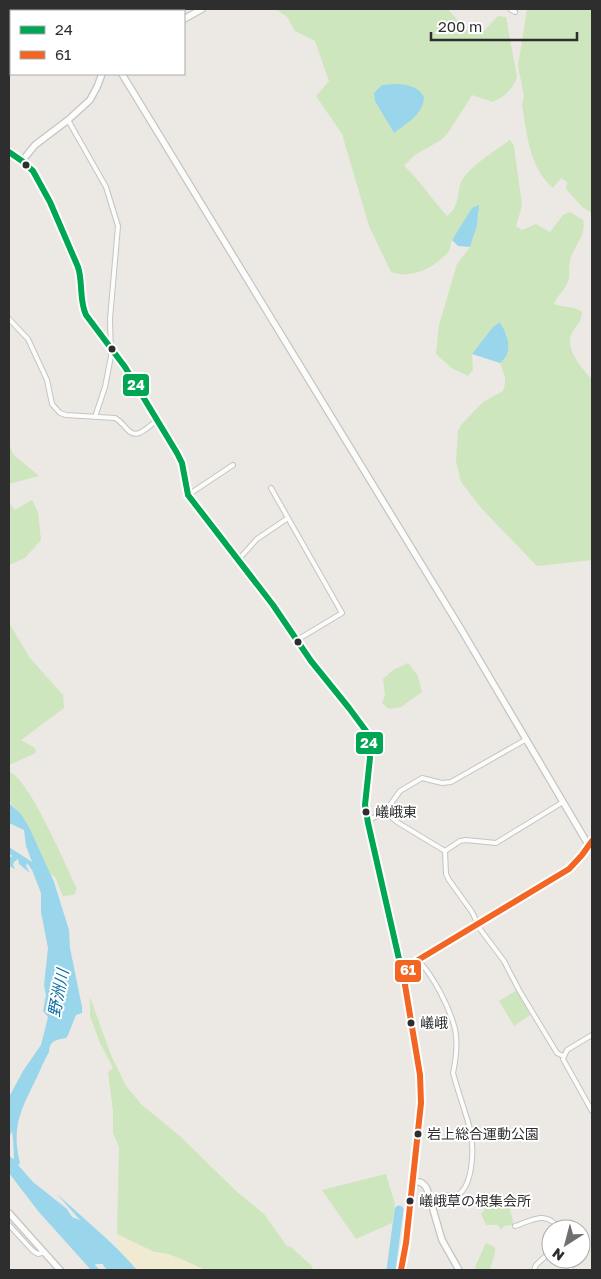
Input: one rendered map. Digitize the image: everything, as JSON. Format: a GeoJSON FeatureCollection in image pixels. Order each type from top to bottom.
{"type":"FeatureCollection","features":[{"type":"Feature","properties":{"kind":"main road"},"geometry":{"type":"LineString","coordinates":[[185,18],[202,9]]}},
{"type":"Feature","properties":{"kind":"main road"},"geometry":{"type":"LineString","coordinates":[[22,161],[35,144],[68,120],[90,100],[102,75]]}},
{"type":"Feature","properties":{"kind":"main road"},"geometry":{"type":"LineString","coordinates":[[123,75],[591,846],[577,862],[564,872],[418,960],[408,970],[405,985],[420,1074],[421,1103],[401,1270]]}},
{"type":"Feature","properties":{"kind":"main road"},"geometry":{"type":"LineString","coordinates":[[9,152],[33,171],[40,184],[78,267],[81,276],[83,307],[86,314],[124,366],[182,463],[188,495],[273,605],[369,735],[370,758],[365,805],[398,959],[402,966],[408,970]]}},
{"type":"Feature","properties":{"kind":"main road"},"geometry":{"type":"LineString","coordinates":[[413,1182],[424,1184],[442,1240],[459,1270]]}},
{"type":"Feature","properties":{"kind":"main road"},"geometry":{"type":"LineString","coordinates":[[9,1213],[60,1270]]}},
{"type":"Feature","properties":{"kind":"street"},"geometry":{"type":"LineString","coordinates":[[510,9],[515,12]]}},
{"type":"Feature","properties":{"kind":"street"},"geometry":{"type":"LineString","coordinates":[[68,120],[106,187],[118,226],[110,319],[111,349],[105,387],[95,417]]}},
{"type":"Feature","properties":{"kind":"street"},"geometry":{"type":"LineString","coordinates":[[9,320],[28,340],[47,380],[52,404],[60,412],[66,415],[115,418],[134,435],[138,435],[157,420]]}},
{"type":"Feature","properties":{"kind":"street"},"geometry":{"type":"LineString","coordinates":[[188,495],[233,465]]}},
{"type":"Feature","properties":{"kind":"street"},"geometry":{"type":"LineString","coordinates":[[271,488],[342,613],[297,640]]}},
{"type":"Feature","properties":{"kind":"street"},"geometry":{"type":"LineString","coordinates":[[238,560],[257,539],[288,518]]}},
{"type":"Feature","properties":{"kind":"street"},"geometry":{"type":"LineString","coordinates":[[368,823],[371,819],[385,812],[400,791],[422,778],[435,782],[451,782],[525,740]]}},
{"type":"Feature","properties":{"kind":"street"},"geometry":{"type":"LineString","coordinates":[[445,851],[466,840],[496,843],[563,802]]}},
{"type":"Feature","properties":{"kind":"street"},"geometry":{"type":"LineString","coordinates":[[385,812],[397,822],[445,851]]}},
{"type":"Feature","properties":{"kind":"street"},"geometry":{"type":"LineString","coordinates":[[445,851],[446,874],[449,880],[461,894],[490,943],[504,961],[557,1053],[563,1056]]}},
{"type":"Feature","properties":{"kind":"street"},"geometry":{"type":"LineString","coordinates":[[418,960],[430,973],[435,982],[455,1030],[454,1072],[472,1137],[471,1172],[466,1186],[458,1195],[443,1196],[431,1202]]}},
{"type":"Feature","properties":{"kind":"street"},"geometry":{"type":"LineString","coordinates":[[592,1035],[567,1050],[563,1056],[563,1062],[592,1111]]}},
{"type":"Feature","properties":{"kind":"street"},"geometry":{"type":"LineString","coordinates":[[515,1226],[529,1222],[536,1217],[550,1219]]}},
{"type":"Feature","properties":{"kind":"street"},"geometry":{"type":"LineString","coordinates":[[9,1225],[33,1251],[38,1254],[45,1252]]}},
{"type":"Feature","properties":{"kind":"green space"},"geometry":{"type":"Polygon","coordinates":[[[276,9],[448,9],[464,28],[480,35],[498,16],[506,17],[517,77],[511,89],[493,102],[472,95],[448,133],[441,140],[415,155],[404,166],[447,216],[455,207],[464,177],[480,162],[510,140],[514,146],[522,206],[516,226],[522,230],[536,224],[550,232],[563,215],[570,212],[583,220],[583,231],[570,261],[568,281],[554,304],[575,308],[582,312],[580,321],[572,333],[570,345],[575,358],[592,379],[592,560],[537,566],[481,508],[461,482],[456,461],[458,431],[461,425],[483,402],[503,391],[505,384],[505,377],[500,363],[505,359],[507,336],[501,322],[472,354],[473,370],[468,376],[453,369],[436,354],[439,325],[457,264],[470,247],[477,226],[479,212],[454,237],[449,251],[444,257],[430,267],[415,273],[399,274],[391,272],[369,226],[342,134],[316,96],[329,81],[315,41],[295,31],[287,17],[276,9]]]}},
{"type":"Feature","properties":{"kind":"green space"},"geometry":{"type":"Polygon","coordinates":[[[527,9],[592,9],[592,213],[582,207],[566,189],[567,182],[561,178],[553,188],[545,180],[530,150],[522,105],[524,96],[518,66],[527,9]]]}},
{"type":"Feature","properties":{"kind":"green space"},"geometry":{"type":"Polygon","coordinates":[[[9,443],[13,454],[39,476],[9,484],[9,443]]]}},
{"type":"Feature","properties":{"kind":"green space"},"geometry":{"type":"Polygon","coordinates":[[[32,500],[38,512],[41,540],[25,558],[9,565],[9,503],[15,510],[32,500]]]}},
{"type":"Feature","properties":{"kind":"green space"},"geometry":{"type":"Polygon","coordinates":[[[9,623],[30,658],[63,695],[64,708],[21,740],[35,748],[36,753],[9,765],[9,623]]]}},
{"type":"Feature","properties":{"kind":"green space"},"geometry":{"type":"Polygon","coordinates":[[[408,663],[418,676],[422,692],[401,707],[389,709],[382,703],[385,695],[383,679],[393,670],[408,663]]]}},
{"type":"Feature","properties":{"kind":"green space"},"geometry":{"type":"Polygon","coordinates":[[[9,772],[17,777],[36,805],[77,889],[74,895],[63,896],[55,877],[45,871],[21,817],[9,800],[9,772]]]}},
{"type":"Feature","properties":{"kind":"green space"},"geometry":{"type":"Polygon","coordinates":[[[517,990],[530,1015],[514,1026],[499,1001],[517,990]]]}},
{"type":"Feature","properties":{"kind":"green space"},"geometry":{"type":"Polygon","coordinates":[[[90,997],[111,1055],[126,1086],[142,1105],[181,1137],[236,1191],[264,1214],[287,1246],[291,1247],[312,1266],[313,1270],[205,1270],[168,1254],[154,1252],[117,1234],[119,1147],[113,1133],[113,1111],[108,1072],[113,1068],[100,1043],[90,1016],[90,997]]]}},
{"type":"Feature","properties":{"kind":"green space"},"geometry":{"type":"Polygon","coordinates":[[[386,1174],[395,1204],[392,1223],[356,1239],[322,1190],[386,1174]]]}},
{"type":"Feature","properties":{"kind":"green space"},"geometry":{"type":"Polygon","coordinates":[[[507,1198],[514,1225],[504,1226],[501,1230],[498,1225],[486,1225],[481,1214],[486,1207],[507,1198]]]}},
{"type":"Feature","properties":{"kind":"green space"},"geometry":{"type":"Polygon","coordinates":[[[486,1243],[495,1247],[490,1270],[477,1270],[475,1267],[486,1243]]]}},
{"type":"Feature","properties":{"kind":"sand"},"geometry":{"type":"Polygon","coordinates":[[[117,1234],[154,1252],[168,1254],[205,1270],[120,1270],[117,1234]]]}},
{"type":"Feature","properties":{"kind":"water"},"geometry":{"type":"Polygon","coordinates":[[[382,85],[411,86],[424,97],[421,109],[417,114],[394,133],[375,101],[374,93],[382,85]]]}},
{"type":"Feature","properties":{"kind":"water"},"geometry":{"type":"Polygon","coordinates":[[[479,205],[477,226],[470,247],[458,246],[452,240],[472,208],[479,205]]]}},
{"type":"Feature","properties":{"kind":"water"},"geometry":{"type":"Polygon","coordinates":[[[500,322],[508,344],[507,354],[504,359],[500,363],[472,354],[493,327],[500,322]]]}},
{"type":"Feature","properties":{"kind":"water","name":"野洲川"},"geometry":{"type":"Polygon","coordinates":[[[9,803],[21,814],[29,827],[54,882],[69,930],[70,948],[82,1007],[82,1013],[76,1015],[66,1038],[52,1043],[22,1109],[17,1128],[17,1150],[20,1163],[18,1165],[33,1182],[67,1209],[72,1217],[80,1220],[57,1194],[108,1240],[137,1270],[108,1270],[103,1264],[96,1264],[100,1270],[91,1270],[38,1211],[9,1173],[9,1155],[14,1158],[12,1131],[9,1138],[9,1097],[23,1071],[41,1045],[48,1017],[43,1011],[46,995],[44,985],[48,948],[41,912],[41,893],[32,870],[27,863],[26,866],[30,873],[19,864],[18,859],[13,865],[15,869],[9,866],[9,858],[12,856],[9,853],[9,847],[32,862],[26,846],[24,830],[9,823],[9,803]]]}},
{"type":"Feature","properties":{"kind":"waterway"},"geometry":{"type":"LineString","coordinates":[[391,1270],[399,1210]]}},
{"type":"Feature","properties":{"kind":"transit line","name":"24"},"geometry":{"type":"LineString","coordinates":[[9,152],[33,171],[50,202],[78,267],[82,303],[86,315],[125,367],[177,453],[182,463],[188,495],[273,605],[311,661],[369,735],[370,758],[365,805],[399,959],[402,966],[408,970]]}},
{"type":"Feature","properties":{"kind":"transit line","name":"61"},"geometry":{"type":"LineString","coordinates":[[401,1270],[406,1243],[421,1103],[420,1075],[405,985],[408,970],[418,960],[569,869],[592,841]]}},
{"type":"Feature","properties":{"kind":"place","name":"嶬峨東"},"geometry":{"type":"Point","coordinates":[366,812]}},
{"type":"Feature","properties":{"kind":"place","name":"嶬峨"},"geometry":{"type":"Point","coordinates":[411,1023]}},
{"type":"Feature","properties":{"kind":"place","name":"岩上総合運動公園"},"geometry":{"type":"Point","coordinates":[418,1134]}},
{"type":"Feature","properties":{"kind":"place","name":"嶬峨草の根集会所"},"geometry":{"type":"Point","coordinates":[410,1201]}}]}
